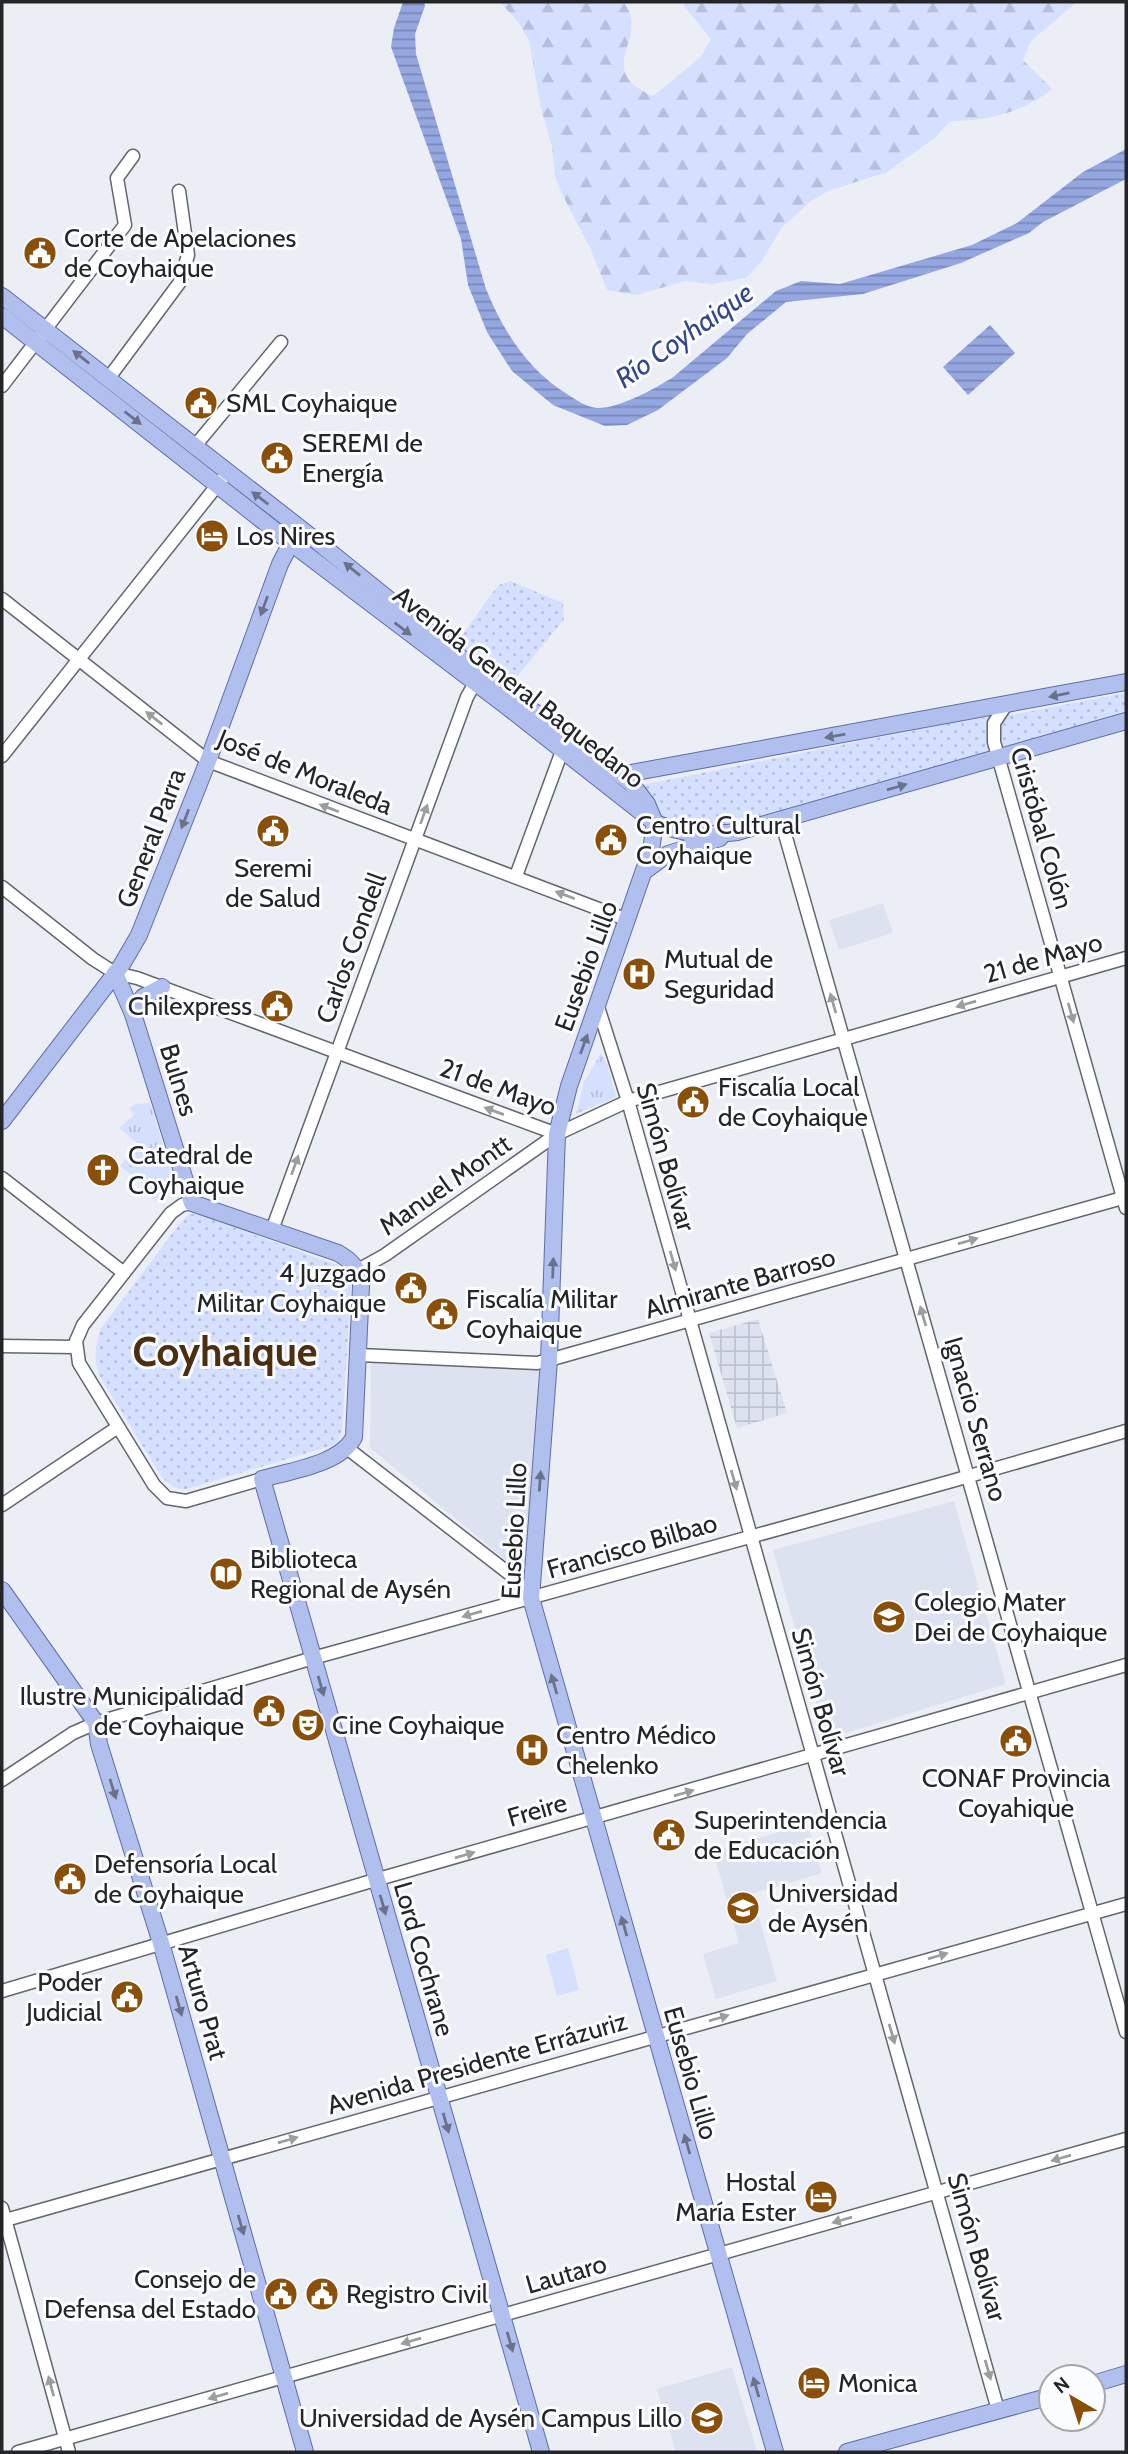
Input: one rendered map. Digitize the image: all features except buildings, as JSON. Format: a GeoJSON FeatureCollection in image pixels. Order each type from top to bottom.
{"type":"FeatureCollection","features":[{"type":"Feature","properties":{"kind":"main road","name":"Avenida General Baquedano"},"geometry":{"type":"LineString","coordinates":[[2,296],[41,336],[222,479],[291,543],[620,775],[1126,682]]}},
{"type":"Feature","properties":{"kind":"main road","name":"Avenida General Baquedano"},"geometry":{"type":"LineString","coordinates":[[2,316],[41,336],[108,379],[195,446],[222,479],[314,539],[562,751],[655,823],[696,834],[737,832],[1126,721]]}},
{"type":"Feature","properties":{"kind":"main road"},"geometry":{"type":"LineString","coordinates":[[291,543],[301,538],[314,539]]}},
{"type":"Feature","properties":{"kind":"main road","name":"General Parra"},"geometry":{"type":"LineString","coordinates":[[2,1121],[115,973],[139,935],[208,761],[280,564],[291,543]]}},
{"type":"Feature","properties":{"kind":"main road"},"geometry":{"type":"LineString","coordinates":[[620,775],[642,795],[655,823]]}},
{"type":"Feature","properties":{"kind":"main road","name":"Eusebio Lillo"},"geometry":{"type":"LineString","coordinates":[[655,823],[646,870],[569,1086],[558,1135],[549,1360],[531,1598],[775,2452]]}},
{"type":"Feature","properties":{"kind":"main road"},"geometry":{"type":"LineString","coordinates":[[646,870],[668,854],[737,832]]}},
{"type":"Feature","properties":{"kind":"main road","name":"Bulnes"},"geometry":{"type":"LineString","coordinates":[[115,973],[134,1014],[192,1203]]}},
{"type":"Feature","properties":{"kind":"main road"},"geometry":{"type":"LineString","coordinates":[[134,1014],[143,998],[162,987]]}},
{"type":"Feature","properties":{"kind":"main road"},"geometry":{"type":"LineString","coordinates":[[192,1203],[338,1253],[358,1270],[362,1286],[355,1429],[347,1448],[330,1459],[262,1479]]}},
{"type":"Feature","properties":{"kind":"main road","name":"Lord Cochrane"},"geometry":{"type":"LineString","coordinates":[[262,1479],[541,2452]]}},
{"type":"Feature","properties":{"kind":"main road","name":"Arturo Prat"},"geometry":{"type":"LineString","coordinates":[[2,1590],[96,1723],[99,1744],[161,1943],[305,2452]]}},
{"type":"Feature","properties":{"kind":"main road"},"geometry":{"type":"LineString","coordinates":[[1107,2380],[1126,2374]]}},
{"type":"Feature","properties":{"kind":"main road"},"geometry":{"type":"LineString","coordinates":[[847,2452],[1037,2400]]}},
{"type":"Feature","properties":{"kind":"street"},"geometry":{"type":"LineString","coordinates":[[2,387],[125,225],[117,178],[132,156]]}},
{"type":"Feature","properties":{"kind":"street"},"geometry":{"type":"LineString","coordinates":[[108,379],[180,282],[188,255],[179,191]]}},
{"type":"Feature","properties":{"kind":"street"},"geometry":{"type":"LineString","coordinates":[[195,446],[281,342]]}},
{"type":"Feature","properties":{"kind":"street"},"geometry":{"type":"LineString","coordinates":[[2,757],[222,479]]}},
{"type":"Feature","properties":{"kind":"street","name":"José de Moraleda"},"geometry":{"type":"LineString","coordinates":[[2,599],[208,761],[628,920]]}},
{"type":"Feature","properties":{"kind":"street","name":"Carlos Condell"},"geometry":{"type":"LineString","coordinates":[[272,1230],[467,697],[478,677]]}},
{"type":"Feature","properties":{"kind":"street","name":"Cristóbal Colón"},"geometry":{"type":"LineString","coordinates":[[1006,705],[997,716],[993,730],[994,742],[1125,1201]]}},
{"type":"Feature","properties":{"kind":"street"},"geometry":{"type":"LineString","coordinates":[[516,876],[562,751]]}},
{"type":"Feature","properties":{"kind":"street","name":"Ignacio Serrano"},"geometry":{"type":"LineString","coordinates":[[781,820],[1126,2032]]}},
{"type":"Feature","properties":{"kind":"street","name":"21 de Mayo"},"geometry":{"type":"LineString","coordinates":[[2,887],[93,959],[115,973],[162,987],[558,1135],[628,1101],[1126,958]]}},
{"type":"Feature","properties":{"kind":"street","name":"Simón Bolívar"},"geometry":{"type":"LineString","coordinates":[[598,1007],[628,1101],[998,2410]]}},
{"type":"Feature","properties":{"kind":"street","name":"Manuel Montt"},"geometry":{"type":"LineString","coordinates":[[358,1270],[385,1255],[558,1135]]}},
{"type":"Feature","properties":{"kind":"street"},"geometry":{"type":"LineString","coordinates":[[2,1178],[124,1273]]}},
{"type":"Feature","properties":{"kind":"street","name":"Almirante Barroso"},"geometry":{"type":"LineString","coordinates":[[359,1356],[537,1363],[1125,1201]]}},
{"type":"Feature","properties":{"kind":"street"},"geometry":{"type":"LineString","coordinates":[[192,1203],[181,1205],[171,1213],[83,1325],[77,1336],[76,1347],[82,1370],[158,1490],[171,1500],[191,1501],[262,1479]]}},
{"type":"Feature","properties":{"kind":"street"},"geometry":{"type":"LineString","coordinates":[[2,1346],[76,1347]]}},
{"type":"Feature","properties":{"kind":"street"},"geometry":{"type":"LineString","coordinates":[[2,1505],[118,1427]]}},
{"type":"Feature","properties":{"kind":"street","name":"Francisco Bilbao"},"geometry":{"type":"LineString","coordinates":[[2,1780],[73,1733],[96,1723],[313,1658],[1126,1431]]}},
{"type":"Feature","properties":{"kind":"street"},"geometry":{"type":"LineString","coordinates":[[347,1448],[511,1575],[531,1598]]}},
{"type":"Feature","properties":{"kind":"street","name":"Freire"},"geometry":{"type":"LineString","coordinates":[[2,1991],[376,1880],[1126,1665]]}},
{"type":"Feature","properties":{"kind":"street","name":"Avenida Presidente Errázuriz"},"geometry":{"type":"LineString","coordinates":[[3,2217],[222,2159],[1126,1904]]}},
{"type":"Feature","properties":{"kind":"street","name":"Lautaro"},"geometry":{"type":"LineString","coordinates":[[18,2452],[1126,2139]]}},
{"type":"Feature","properties":{"kind":"street"},"geometry":{"type":"LineString","coordinates":[[3,2217],[69,2452]]}},
{"type":"Feature","properties":{"kind":"shaded area"},"geometry":{"type":"Polygon","coordinates":[[[883,903],[893,933],[839,950],[829,920],[883,903]]]}},
{"type":"Feature","properties":{"kind":"shaded area"},"geometry":{"type":"Polygon","coordinates":[[[758,1319],[787,1413],[737,1428],[709,1333],[758,1319]]]}},
{"type":"Feature","properties":{"kind":"shaded area"},"geometry":{"type":"Polygon","coordinates":[[[371,1363],[542,1370],[525,1576],[370,1448],[371,1363]]]}},
{"type":"Feature","properties":{"kind":"shaded area","name":"Colegio Mater Dei de Coyhaique"},"geometry":{"type":"Polygon","coordinates":[[[954,1501],[1006,1684],[826,1739],[773,1550],[954,1501]]]}},
{"type":"Feature","properties":{"kind":"shaded area","name":"Universidad de Aysén"},"geometry":{"type":"Polygon","coordinates":[[[808,1824],[822,1873],[752,1894],[777,1981],[716,1999],[703,1954],[739,1943],[713,1851],[808,1824]]]}},
{"type":"Feature","properties":{"kind":"shaded area","name":"Universidad de Aysén Campus Lillo"},"geometry":{"type":"Polygon","coordinates":[[[732,2367],[757,2452],[676,2452],[657,2389],[732,2367]]]}},
{"type":"Feature","properties":{"kind":"green space"},"geometry":{"type":"Polygon","coordinates":[[[500,2],[623,2],[630,15],[631,28],[624,63],[626,75],[635,85],[653,96],[701,57],[711,39],[684,6],[685,2],[1077,2],[1031,41],[1023,60],[1052,89],[1041,97],[1004,114],[950,121],[936,137],[887,172],[828,191],[811,201],[782,227],[761,262],[746,278],[712,284],[685,281],[637,295],[607,290],[591,250],[562,194],[555,176],[552,147],[541,108],[529,41],[520,24],[500,2]]]}},
{"type":"Feature","properties":{"kind":"green space"},"geometry":{"type":"Polygon","coordinates":[[[510,581],[563,603],[564,619],[508,688],[454,647],[493,592],[499,585],[510,581]]]}},
{"type":"Feature","properties":{"kind":"green space"},"geometry":{"type":"Polygon","coordinates":[[[1126,693],[1126,711],[755,821],[710,827],[677,823],[664,817],[637,786],[966,720],[1011,715],[1126,693]]]}},
{"type":"Feature","properties":{"kind":"green space"},"geometry":{"type":"Polygon","coordinates":[[[601,1053],[608,1066],[616,1097],[576,1114],[584,1082],[601,1053]]]}},
{"type":"Feature","properties":{"kind":"green space"},"geometry":{"type":"Polygon","coordinates":[[[150,1103],[174,1181],[158,1202],[146,1194],[149,1189],[120,1166],[138,1144],[119,1128],[134,1115],[129,1108],[135,1104],[150,1103]]]}},
{"type":"Feature","properties":{"kind":"green space"},"geometry":{"type":"Polygon","coordinates":[[[189,1214],[197,1214],[340,1266],[350,1278],[351,1287],[342,1430],[339,1440],[334,1445],[187,1489],[173,1486],[161,1476],[99,1375],[96,1352],[100,1330],[189,1214]]]}},
{"type":"Feature","properties":{"kind":"green space"},"geometry":{"type":"Polygon","coordinates":[[[568,1948],[579,1990],[557,1996],[546,1955],[568,1948]]]}},
{"type":"Feature","properties":{"kind":"water"},"geometry":{"type":"Polygon","coordinates":[[[403,2],[424,2],[415,34],[416,54],[486,289],[500,320],[518,348],[540,373],[574,399],[597,408],[625,402],[672,378],[776,291],[801,281],[840,284],[972,245],[1017,223],[1083,172],[1126,149],[1126,179],[1043,222],[1029,233],[961,263],[863,294],[786,302],[747,334],[727,358],[658,410],[627,425],[605,426],[553,405],[512,371],[487,332],[468,285],[461,239],[391,47],[403,2]]]}},
{"type":"Feature","properties":{"kind":"water"},"geometry":{"type":"Polygon","coordinates":[[[990,325],[1015,353],[968,395],[943,367],[990,325]]]}},
{"type":"Feature","properties":{"kind":"place","name":"Corte de Apelaciones de Coyhaique"},"geometry":{"type":"Point","coordinates":[40,253]}},
{"type":"Feature","properties":{"kind":"place","name":"SML Coyhaique"},"geometry":{"type":"Point","coordinates":[201,403]}},
{"type":"Feature","properties":{"kind":"place","name":"SEREMI de Energía"},"geometry":{"type":"Point","coordinates":[277,458]}},
{"type":"Feature","properties":{"kind":"place","name":"Los Nires"},"geometry":{"type":"Point","coordinates":[212,536]}},
{"type":"Feature","properties":{"kind":"place","name":"Seremi de Salud"},"geometry":{"type":"Point","coordinates":[273,831]}},
{"type":"Feature","properties":{"kind":"place","name":"Centro Cultural Coyhaique"},"geometry":{"type":"Point","coordinates":[611,840]}},
{"type":"Feature","properties":{"kind":"place","name":"Mutual de Seguridad"},"geometry":{"type":"Point","coordinates":[639,974]}},
{"type":"Feature","properties":{"kind":"place","name":"Chilexpress"},"geometry":{"type":"Point","coordinates":[277,1006]}},
{"type":"Feature","properties":{"kind":"place","name":"Fiscalía Local de Coyhaique"},"geometry":{"type":"Point","coordinates":[693,1102]}},
{"type":"Feature","properties":{"kind":"place","name":"Catedral de Coyhaique"},"geometry":{"type":"Point","coordinates":[103,1170]}},
{"type":"Feature","properties":{"kind":"place","name":"4 Juzgado Militar Coyhaique"},"geometry":{"type":"Point","coordinates":[411,1288]}},
{"type":"Feature","properties":{"kind":"place","name":"Fiscalía Militar Coyhaique"},"geometry":{"type":"Point","coordinates":[442,1314]}},
{"type":"Feature","properties":{"kind":"place","name":"Biblioteca Regional de Aysén"},"geometry":{"type":"Point","coordinates":[226,1574]}},
{"type":"Feature","properties":{"kind":"place","name":"Colegio Mater Dei de Coyhaique"},"geometry":{"type":"Point","coordinates":[889,1617]}},
{"type":"Feature","properties":{"kind":"place","name":"Ilustre Municipalidad de Coyhaique"},"geometry":{"type":"Point","coordinates":[269,1711]}},
{"type":"Feature","properties":{"kind":"place","name":"Cine Coyhaique"},"geometry":{"type":"Point","coordinates":[308,1725]}},
{"type":"Feature","properties":{"kind":"place","name":"CONAF Provincia Coyahique"},"geometry":{"type":"Point","coordinates":[1016,1741]}},
{"type":"Feature","properties":{"kind":"place","name":"Centro Médico Chelenko"},"geometry":{"type":"Point","coordinates":[532,1750]}},
{"type":"Feature","properties":{"kind":"place","name":"Superintendencia de Educación"},"geometry":{"type":"Point","coordinates":[669,1835]}},
{"type":"Feature","properties":{"kind":"place","name":"Defensoría Local de Coyhaique"},"geometry":{"type":"Point","coordinates":[70,1879]}},
{"type":"Feature","properties":{"kind":"place","name":"Universidad de Aysén"},"geometry":{"type":"Point","coordinates":[743,1908]}},
{"type":"Feature","properties":{"kind":"place","name":"Poder Judicial"},"geometry":{"type":"Point","coordinates":[127,1997]}},
{"type":"Feature","properties":{"kind":"place","name":"Hostal María Ester"},"geometry":{"type":"Point","coordinates":[821,2197]}},
{"type":"Feature","properties":{"kind":"place","name":"Consejo de Defensa del Estado"},"geometry":{"type":"Point","coordinates":[281,2294]}},
{"type":"Feature","properties":{"kind":"place","name":"Registro Civil"},"geometry":{"type":"Point","coordinates":[322,2294]}},
{"type":"Feature","properties":{"kind":"place","name":"Monica"},"geometry":{"type":"Point","coordinates":[814,2383]}},
{"type":"Feature","properties":{"kind":"place","name":"Universidad de Aysén Campus Lillo"},"geometry":{"type":"Point","coordinates":[707,2418]}},
{"type":"Feature","properties":{"kind":"district","name":"Coyhaique"},"geometry":{"type":"Point","coordinates":[225,1351]}},
{"type":"Feature","properties":{"kind":"water label","name":"Río Coyhaique"},"geometry":{"type":"Point","coordinates":[684,335]}}]}
